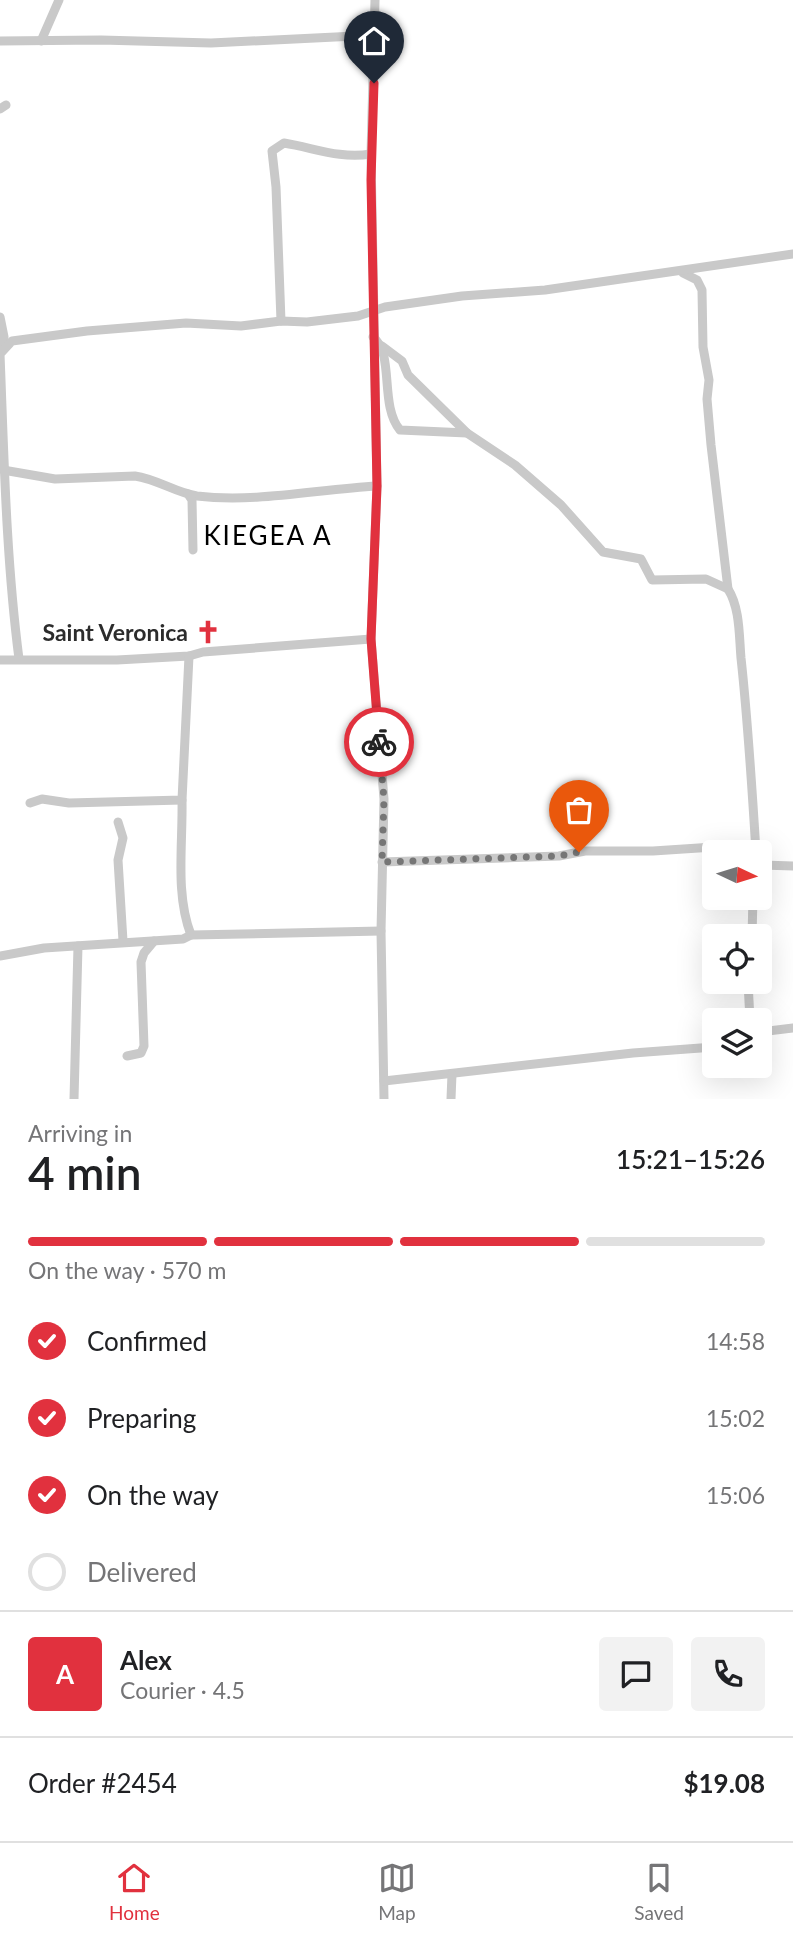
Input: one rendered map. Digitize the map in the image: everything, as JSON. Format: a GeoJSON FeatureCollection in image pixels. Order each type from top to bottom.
{"type":"FeatureCollection","features":[{"type":"Feature","properties":{"kind":"street"},"geometry":{"type":"LineString","coordinates":[[41,41],[59,0]]}},
{"type":"Feature","properties":{"kind":"street"},"geometry":{"type":"LineString","coordinates":[[375,0],[371,154],[377,486],[371,639],[384,799],[381,931],[384,1099]]}},
{"type":"Feature","properties":{"kind":"street"},"geometry":{"type":"LineString","coordinates":[[0,41],[211,43],[376,35]]}},
{"type":"Feature","properties":{"kind":"street"},"geometry":{"type":"LineString","coordinates":[[281,321],[272,151],[284,143],[326,154],[351,157],[371,154]]}},
{"type":"Feature","properties":{"kind":"street"},"geometry":{"type":"LineString","coordinates":[[1,350],[12,341],[88,331],[186,323],[241,326],[281,321],[320,321],[462,296],[545,290],[793,254]]}},
{"type":"Feature","properties":{"kind":"street"},"geometry":{"type":"LineString","coordinates":[[681,272],[697,280],[702,290],[703,347],[709,380],[707,399],[711,445],[728,589],[734,598],[747,706],[755,840]]}},
{"type":"Feature","properties":{"kind":"street"},"geometry":{"type":"LineString","coordinates":[[0,317],[4,337],[1,350],[3,470],[12,603],[19,659]]}},
{"type":"Feature","properties":{"kind":"street"},"geometry":{"type":"LineString","coordinates":[[373,337],[402,361],[408,375],[467,433],[515,465],[561,505],[603,552],[640,559],[652,580],[706,579],[728,589]]}},
{"type":"Feature","properties":{"kind":"street"},"geometry":{"type":"LineString","coordinates":[[382,346],[389,412],[400,430],[467,433]]}},
{"type":"Feature","properties":{"kind":"street"},"geometry":{"type":"LineString","coordinates":[[3,470],[55,479],[135,476],[148,478],[188,494],[235,496],[377,486]]}},
{"type":"Feature","properties":{"kind":"street"},"geometry":{"type":"LineString","coordinates":[[188,494],[192,500],[193,550]]}},
{"type":"Feature","properties":{"kind":"street"},"geometry":{"type":"LineString","coordinates":[[0,660],[117,660],[190,656],[203,652],[371,639]]}},
{"type":"Feature","properties":{"kind":"street"},"geometry":{"type":"LineString","coordinates":[[190,656],[182,800],[182,891],[184,918],[191,935]]}},
{"type":"Feature","properties":{"kind":"street"},"geometry":{"type":"LineString","coordinates":[[30,803],[42,799],[69,803],[182,800]]}},
{"type":"Feature","properties":{"kind":"street"},"geometry":{"type":"LineString","coordinates":[[118,822],[123,838],[118,860],[123,941]]}},
{"type":"Feature","properties":{"kind":"street"},"geometry":{"type":"LineString","coordinates":[[382,862],[702,848]]}},
{"type":"Feature","properties":{"kind":"street"},"geometry":{"type":"LineString","coordinates":[[772,865],[793,866]]}},
{"type":"Feature","properties":{"kind":"street"},"geometry":{"type":"LineString","coordinates":[[0,956],[44,948],[183,939],[191,935],[381,931]]}},
{"type":"Feature","properties":{"kind":"street"},"geometry":{"type":"LineString","coordinates":[[127,1056],[141,1053],[144,1046],[141,962],[144,953],[154,941]]}},
{"type":"Feature","properties":{"kind":"street"},"geometry":{"type":"LineString","coordinates":[[74,1099],[78,946]]}},
{"type":"Feature","properties":{"kind":"street"},"geometry":{"type":"LineString","coordinates":[[772,1031],[793,1028]]}},
{"type":"Feature","properties":{"kind":"street"},"geometry":{"type":"LineString","coordinates":[[384,1081],[702,1048]]}},
{"type":"Feature","properties":{"kind":"street"},"geometry":{"type":"LineString","coordinates":[[451,1099],[452,1074]]}},
{"type":"Feature","properties":{"kind":"way so far"},"geometry":{"type":"LineString","coordinates":[[379,742],[384,799],[382,862],[559,856],[579,852]]}},
{"type":"Feature","properties":{"kind":"place","name":"Saint Veronica"},"geometry":{"type":"Point","coordinates":[208,632]}},
{"type":"Feature","properties":{"kind":"district","name":"KIEGEA A"},"geometry":{"type":"Point","coordinates":[268,535]}},
{"type":"Feature","properties":{"kind":"route"},"geometry":{"type":"LineString","coordinates":[[374,83],[371,180],[377,486],[371,639],[379,742]]}}]}
